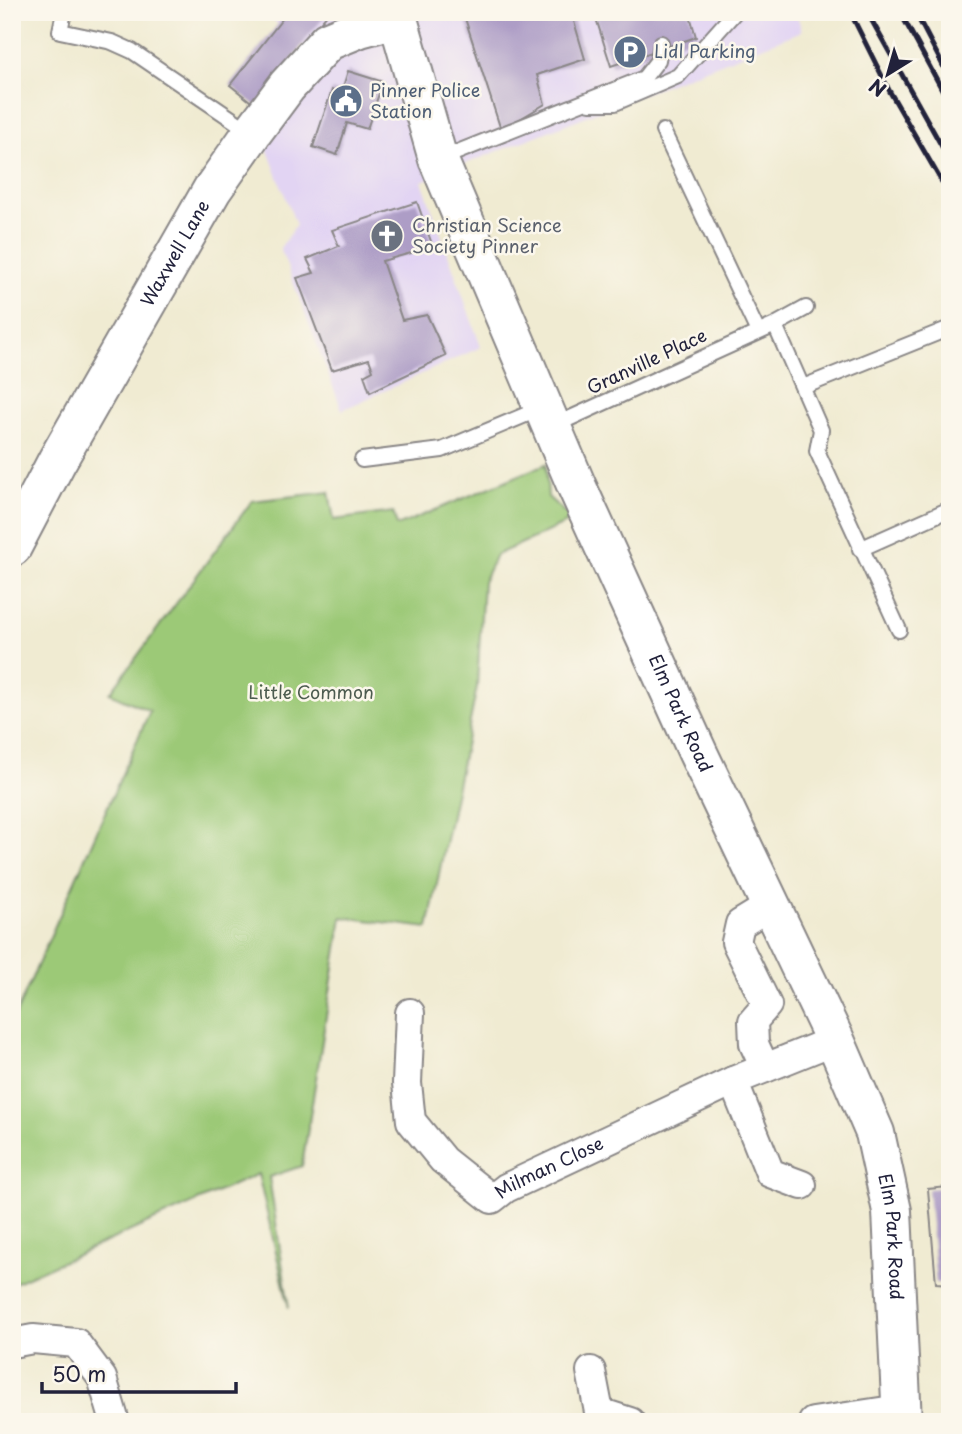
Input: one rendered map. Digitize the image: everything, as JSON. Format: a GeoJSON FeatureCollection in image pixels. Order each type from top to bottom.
{"type":"FeatureCollection","features":[{"type":"Feature","properties":{"kind":"street","name":"Waxwell Lane"},"geometry":{"type":"LineString","coordinates":[[12,547],[57,461],[212,190],[252,133],[287,86],[328,41],[396,15]]}},
{"type":"Feature","properties":{"kind":"street","name":"Elm Park Road"},"geometry":{"type":"LineString","coordinates":[[396,15],[438,159],[547,417],[692,740],[835,1040],[875,1133],[892,1211],[901,1415]]}},
{"type":"Feature","properties":{"kind":"street"},"geometry":{"type":"LineString","coordinates":[[765,1068],[754,1044],[753,1021],[767,1005],[736,942],[740,924],[771,905]]}},
{"type":"Feature","properties":{"kind":"street","name":"Milman Close"},"geometry":{"type":"LineString","coordinates":[[410,1013],[407,1083],[411,1121],[443,1160],[492,1199],[506,1188],[733,1081],[835,1040]]}},
{"type":"Feature","properties":{"kind":"street"},"geometry":{"type":"LineString","coordinates":[[733,1081],[770,1173],[802,1185]]}},
{"type":"Feature","properties":{"kind":"street"},"geometry":{"type":"LineString","coordinates":[[12,1343],[33,1339],[76,1343],[102,1378],[115,1422]]}},
{"type":"Feature","properties":{"kind":"street"},"geometry":{"type":"LineString","coordinates":[[591,1371],[599,1412],[630,1422]]}},
{"type":"Feature","properties":{"kind":"street"},"geometry":{"type":"LineString","coordinates":[[813,1422],[901,1415]]}},
{"type":"Feature","properties":{"kind":"lane"},"geometry":{"type":"LineString","coordinates":[[64,12],[60,31],[112,42],[132,51],[252,133]]}},
{"type":"Feature","properties":{"kind":"lane"},"geometry":{"type":"LineString","coordinates":[[582,103],[615,103],[678,76],[735,12]]}},
{"type":"Feature","properties":{"kind":"lane"},"geometry":{"type":"LineString","coordinates":[[438,159],[644,78],[658,60],[661,43]]}},
{"type":"Feature","properties":{"kind":"lane"},"geometry":{"type":"LineString","coordinates":[[663,131],[758,332]]}},
{"type":"Feature","properties":{"kind":"lane","name":"Granville Place"},"geometry":{"type":"LineString","coordinates":[[362,460],[442,450],[547,417],[775,325],[806,308]]}},
{"type":"Feature","properties":{"kind":"lane"},"geometry":{"type":"LineString","coordinates":[[775,325],[821,430],[817,451],[899,631]]}},
{"type":"Feature","properties":{"kind":"lane"},"geometry":{"type":"LineString","coordinates":[[803,387],[950,328]]}},
{"type":"Feature","properties":{"kind":"lane"},"geometry":{"type":"LineString","coordinates":[[860,549],[950,509]]}},
{"type":"Feature","properties":{"kind":"shaded area"},"geometry":{"type":"Polygon","coordinates":[[[264,12],[796,12],[802,31],[422,181],[481,347],[342,410],[280,248],[296,225],[267,148],[321,61],[264,12]]]}},
{"type":"Feature","properties":{"kind":"green space","name":"Little Common"},"geometry":{"type":"Polygon","coordinates":[[[546,464],[548,497],[573,520],[496,555],[483,582],[477,687],[428,928],[342,917],[302,1166],[269,1177],[289,1308],[258,1174],[12,1284],[12,1023],[150,711],[110,693],[252,501],[329,492],[334,520],[393,512],[397,526],[546,464]]]}},
{"type":"Feature","properties":{"kind":"building"},"geometry":{"type":"Polygon","coordinates":[[[275,12],[329,12],[309,35],[260,109],[230,85],[283,18],[275,12]]]}},
{"type":"Feature","properties":{"kind":"building"},"geometry":{"type":"Polygon","coordinates":[[[463,12],[589,12],[573,18],[585,59],[537,75],[545,104],[501,130],[463,12]]]}},
{"type":"Feature","properties":{"kind":"building","name":"Lidl Parking"},"geometry":{"type":"Polygon","coordinates":[[[594,12],[689,12],[696,37],[611,66],[594,12]]]}},
{"type":"Feature","properties":{"kind":"building"},"geometry":{"type":"Polygon","coordinates":[[[348,71],[383,82],[367,129],[347,123],[337,155],[313,147],[332,90],[341,93],[348,71]]]}},
{"type":"Feature","properties":{"kind":"building"},"geometry":{"type":"Polygon","coordinates":[[[417,202],[433,247],[382,261],[402,320],[427,315],[446,356],[370,392],[364,375],[373,370],[369,359],[332,370],[297,278],[314,273],[307,259],[339,246],[332,230],[417,202]]]}},
{"type":"Feature","properties":{"kind":"building"},"geometry":{"type":"Polygon","coordinates":[[[948,1187],[950,1284],[936,1283],[928,1189],[948,1187]]]}},
{"type":"Feature","properties":{"kind":"railway"},"geometry":{"type":"LineString","coordinates":[[850,12],[890,92],[950,196]]}},
{"type":"Feature","properties":{"kind":"railway"},"geometry":{"type":"LineString","coordinates":[[867,12],[950,161]]}},
{"type":"Feature","properties":{"kind":"railway"},"geometry":{"type":"LineString","coordinates":[[900,12],[950,104]]}},
{"type":"Feature","properties":{"kind":"railway"},"geometry":{"type":"LineString","coordinates":[[915,12],[950,79]]}},
{"type":"Feature","properties":{"kind":"place","name":"Lidl Parking"},"geometry":{"type":"Point","coordinates":[630,52]}},
{"type":"Feature","properties":{"kind":"place","name":"Pinner Police Station"},"geometry":{"type":"Point","coordinates":[346,101]}},
{"type":"Feature","properties":{"kind":"place","name":"Christian Science Society Pinner"},"geometry":{"type":"Point","coordinates":[387,236]}}]}
